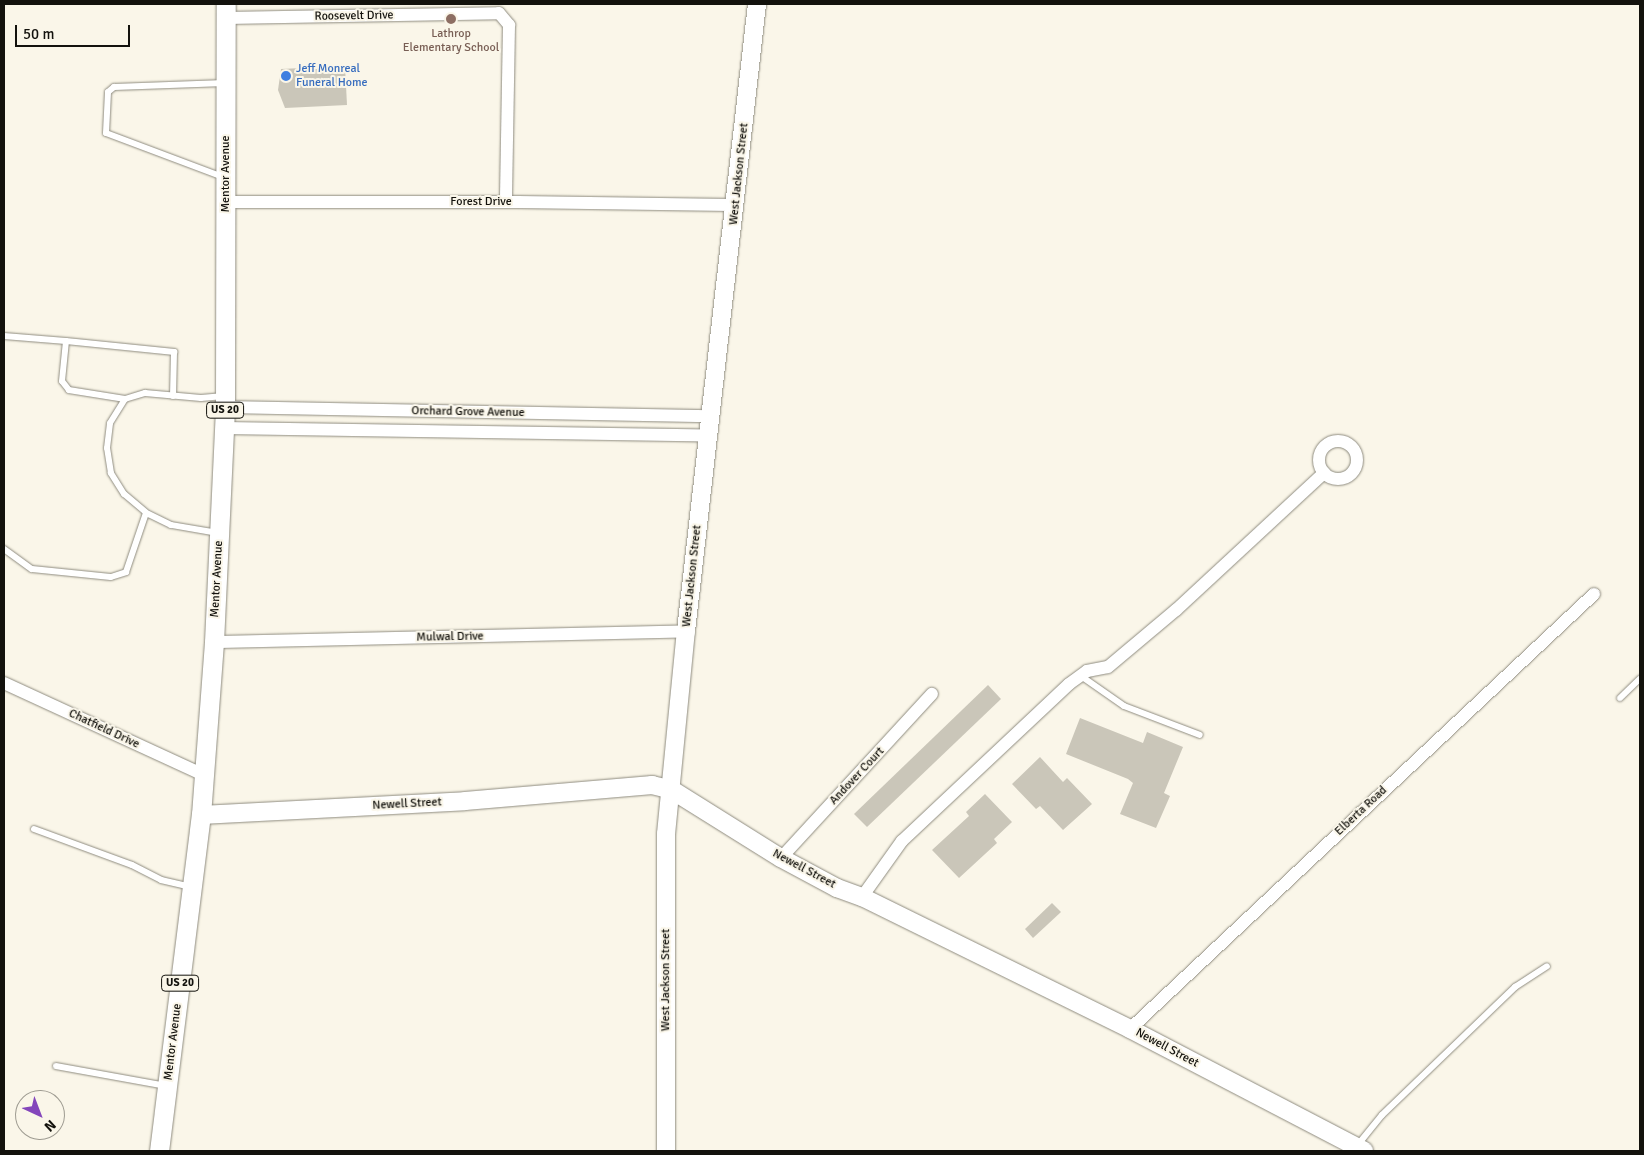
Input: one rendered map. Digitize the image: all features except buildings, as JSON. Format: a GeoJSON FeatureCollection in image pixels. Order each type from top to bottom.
{"type":"FeatureCollection","features":[{"type":"Feature","properties":{"kind":"main road","name":"Mentor Avenue"},"geometry":{"type":"LineString","coordinates":[[159,1151],[201,815],[214,642],[225,402],[226,11]]}},
{"type":"Feature","properties":{"kind":"street","name":"West Jackson Street"},"geometry":{"type":"LineString","coordinates":[[666,1151],[666,834],[672,790],[686,631],[736,205],[757,4]]}},
{"type":"Feature","properties":{"kind":"street","name":"Roosevelt Drive"},"geometry":{"type":"LineString","coordinates":[[226,11],[499,13],[509,25],[506,202]]}},
{"type":"Feature","properties":{"kind":"street","name":"Forest Drive"},"geometry":{"type":"LineString","coordinates":[[226,202],[506,202],[736,205]]}},
{"type":"Feature","properties":{"kind":"street","name":"Orchard Grove Avenue"},"geometry":{"type":"LineString","coordinates":[[225,402],[710,416]]}},
{"type":"Feature","properties":{"kind":"street","name":"Orchard Grove Avenue"},"geometry":{"type":"LineString","coordinates":[[224,428],[708,436]]}},
{"type":"Feature","properties":{"kind":"street"},"geometry":{"type":"LineString","coordinates":[[862,897],[902,842],[1068,684],[1087,672],[1108,667],[1176,610],[1324,472]]}},
{"type":"Feature","properties":{"kind":"street","name":"Elberta Road"},"geometry":{"type":"LineString","coordinates":[[1130,1029],[1594,594]]}},
{"type":"Feature","properties":{"kind":"street","name":"Mulwal Drive"},"geometry":{"type":"LineString","coordinates":[[214,642],[686,631]]}},
{"type":"Feature","properties":{"kind":"street","name":"Chatfield Drive"},"geometry":{"type":"LineString","coordinates":[[4,683],[204,775]]}},
{"type":"Feature","properties":{"kind":"street","name":"Andover Court"},"geometry":{"type":"LineString","coordinates":[[781,858],[932,694]]}},
{"type":"Feature","properties":{"kind":"street","name":"Newell Street"},"geometry":{"type":"LineString","coordinates":[[201,815],[465,801],[652,785],[672,790],[781,858],[836,888],[862,897],[1130,1029],[1360,1149]]}},
{"type":"Feature","properties":{"kind":"lane"},"geometry":{"type":"LineString","coordinates":[[226,82],[114,87],[108,92],[106,133],[226,178]]}},
{"type":"Feature","properties":{"kind":"lane"},"geometry":{"type":"LineString","coordinates":[[4,336],[174,352],[173,396]]}},
{"type":"Feature","properties":{"kind":"lane"},"geometry":{"type":"LineString","coordinates":[[66,341],[62,381],[69,390],[125,399],[145,393],[225,402]]}},
{"type":"Feature","properties":{"kind":"lane"},"geometry":{"type":"LineString","coordinates":[[125,399],[110,423],[107,448],[111,473],[124,494],[146,513],[171,525],[219,533]]}},
{"type":"Feature","properties":{"kind":"lane"},"geometry":{"type":"LineString","coordinates":[[4,549],[32,569],[111,577],[126,572],[146,513]]}},
{"type":"Feature","properties":{"kind":"lane"},"geometry":{"type":"LineString","coordinates":[[1080,676],[1124,706],[1200,735]]}},
{"type":"Feature","properties":{"kind":"lane"},"geometry":{"type":"LineString","coordinates":[[1620,698],[1640,680]]}},
{"type":"Feature","properties":{"kind":"lane"},"geometry":{"type":"LineString","coordinates":[[34,829],[132,865],[161,880],[192,887]]}},
{"type":"Feature","properties":{"kind":"lane"},"geometry":{"type":"LineString","coordinates":[[1360,1149],[1382,1116],[1515,987],[1547,966]]}},
{"type":"Feature","properties":{"kind":"lane"},"geometry":{"type":"LineString","coordinates":[[56,1066],[167,1086]]}},
{"type":"Feature","properties":{"kind":"place","name":"Lathrop Elementary School"},"geometry":{"type":"Point","coordinates":[451,19]}},
{"type":"Feature","properties":{"kind":"place","name":"Jeff Monreal Funeral Home"},"geometry":{"type":"Point","coordinates":[286,76]}}]}
